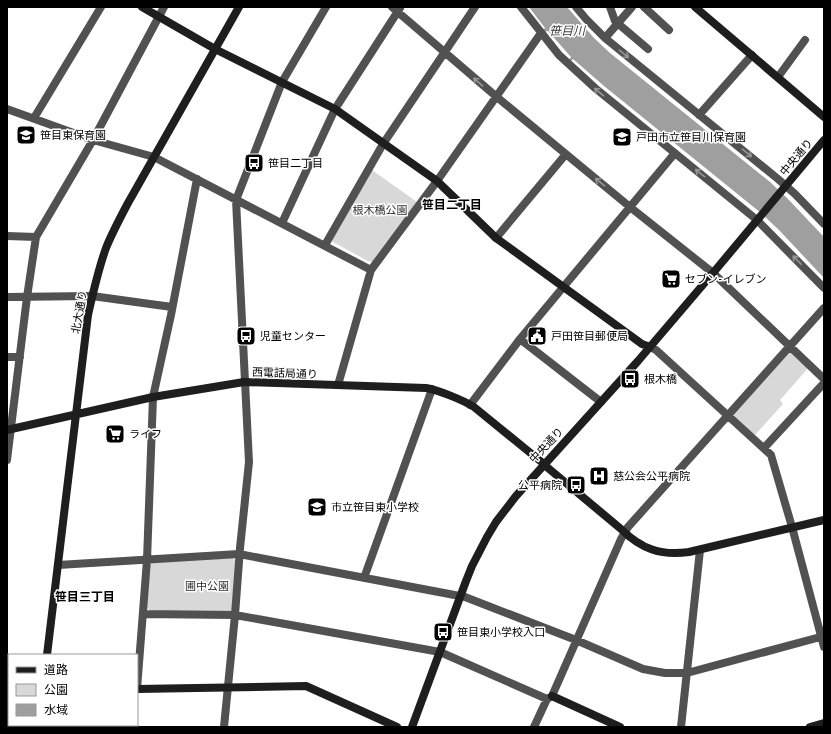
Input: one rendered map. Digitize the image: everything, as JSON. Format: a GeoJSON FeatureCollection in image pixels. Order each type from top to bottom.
{"type":"FeatureCollection","features":[{"type":"Feature","properties":{"kind":"street"},"geometry":{"type":"LineString","coordinates":[[34,118],[102,7]]}},
{"type":"Feature","properties":{"kind":"street"},"geometry":{"type":"LineString","coordinates":[[142,7],[215,49],[335,109],[436,181],[496,238],[642,344],[656,350],[764,448],[770,455],[792,527],[823,636],[824,647]]}},
{"type":"Feature","properties":{"kind":"street"},"geometry":{"type":"LineString","coordinates":[[7,460],[9,430],[36,237],[93,140],[164,7]]}},
{"type":"Feature","properties":{"kind":"street","name":"北大通り"},"geometry":{"type":"LineString","coordinates":[[47,654],[88,315],[98,272],[116,225],[239,7]]}},
{"type":"Feature","properties":{"kind":"street"},"geometry":{"type":"LineString","coordinates":[[224,727],[248,462],[236,200],[282,82],[326,7]]}},
{"type":"Feature","properties":{"kind":"street"},"geometry":{"type":"LineString","coordinates":[[325,245],[383,144],[475,7]]}},
{"type":"Feature","properties":{"kind":"street"},"geometry":{"type":"LineString","coordinates":[[520,7],[559,56],[595,88],[758,219],[824,288]]}},
{"type":"Feature","properties":{"kind":"street"},"geometry":{"type":"LineString","coordinates":[[576,7],[605,38],[786,187],[824,224]]}},
{"type":"Feature","properties":{"kind":"street"},"geometry":{"type":"LineString","coordinates":[[610,7],[615,21],[648,49]]}},
{"type":"Feature","properties":{"kind":"street"},"geometry":{"type":"LineString","coordinates":[[605,38],[632,7]]}},
{"type":"Feature","properties":{"kind":"street"},"geometry":{"type":"LineString","coordinates":[[644,7],[669,30]]}},
{"type":"Feature","properties":{"kind":"street"},"geometry":{"type":"LineString","coordinates":[[695,7],[824,117]]}},
{"type":"Feature","properties":{"kind":"street"},"geometry":{"type":"LineString","coordinates":[[282,223],[335,109],[397,9],[496,97],[713,273],[824,379]]}},
{"type":"Feature","properties":{"kind":"street"},"geometry":{"type":"LineString","coordinates":[[338,385],[371,270],[541,33]]}},
{"type":"Feature","properties":{"kind":"street"},"geometry":{"type":"LineString","coordinates":[[778,77],[805,40]]}},
{"type":"Feature","properties":{"kind":"street"},"geometry":{"type":"LineString","coordinates":[[699,115],[752,55]]}},
{"type":"Feature","properties":{"kind":"street"},"geometry":{"type":"LineString","coordinates":[[7,109],[93,140],[154,157],[371,270]]}},
{"type":"Feature","properties":{"kind":"street","name":"中央通り"},"geometry":{"type":"LineString","coordinates":[[786,187],[824,140]]}},
{"type":"Feature","properties":{"kind":"street"},"geometry":{"type":"LineString","coordinates":[[470,405],[520,339],[675,153]]}},
{"type":"Feature","properties":{"kind":"street"},"geometry":{"type":"LineString","coordinates":[[496,238],[566,154]]}},
{"type":"Feature","properties":{"kind":"street"},"geometry":{"type":"LineString","coordinates":[[138,676],[147,560],[153,397],[197,179]]}},
{"type":"Feature","properties":{"kind":"street"},"geometry":{"type":"LineString","coordinates":[[758,219],[786,187]]}},
{"type":"Feature","properties":{"kind":"street","name":"中央通り"},"geometry":{"type":"LineString","coordinates":[[412,727],[472,566],[496,522],[544,464],[650,347],[758,219]]}},
{"type":"Feature","properties":{"kind":"street"},"geometry":{"type":"LineString","coordinates":[[7,236],[36,237]]}},
{"type":"Feature","properties":{"kind":"street"},"geometry":{"type":"LineString","coordinates":[[7,297],[92,296],[172,307]]}},
{"type":"Feature","properties":{"kind":"street"},"geometry":{"type":"LineString","coordinates":[[534,727],[549,698],[628,527],[824,308]]}},
{"type":"Feature","properties":{"kind":"street"},"geometry":{"type":"LineString","coordinates":[[520,339],[601,402]]}},
{"type":"Feature","properties":{"kind":"street"},"geometry":{"type":"LineString","coordinates":[[7,357],[20,357]]}},
{"type":"Feature","properties":{"kind":"street","name":"西電話局通り"},"geometry":{"type":"LineString","coordinates":[[9,430],[153,397],[244,382],[432,389],[470,405],[544,464],[638,544],[646,548],[664,553],[681,553],[700,550],[824,520]]}},
{"type":"Feature","properties":{"kind":"street"},"geometry":{"type":"LineString","coordinates":[[764,448],[824,383]]}},
{"type":"Feature","properties":{"kind":"street"},"geometry":{"type":"LineString","coordinates":[[364,578],[432,389]]}},
{"type":"Feature","properties":{"kind":"street"},"geometry":{"type":"LineString","coordinates":[[681,727],[700,550]]}},
{"type":"Feature","properties":{"kind":"street"},"geometry":{"type":"LineString","coordinates":[[58,565],[239,554],[465,597],[576,640],[642,669],[665,673],[687,673],[823,636]]}},
{"type":"Feature","properties":{"kind":"street"},"geometry":{"type":"LineString","coordinates":[[143,614],[235,615],[440,652],[620,727]]}},
{"type":"Feature","properties":{"kind":"street"},"geometry":{"type":"LineString","coordinates":[[138,689],[306,686],[397,727]]}},
{"type":"Feature","properties":{"kind":"street"},"geometry":{"type":"LineString","coordinates":[[810,727],[824,723]]}},
{"type":"Feature","properties":{"kind":"green space","name":"根木橋公園"},"geometry":{"type":"Polygon","coordinates":[[[372,170],[417,202],[373,262],[368,261],[333,242],[332,240],[372,170]]]}},
{"type":"Feature","properties":{"kind":"green space"},"geometry":{"type":"Polygon","coordinates":[[[790,350],[809,367],[780,400],[783,404],[754,436],[731,415],[790,350]]]}},
{"type":"Feature","properties":{"kind":"green space","name":"圃中公園"},"geometry":{"type":"Polygon","coordinates":[[[233,558],[235,560],[232,611],[230,613],[151,611],[147,608],[150,565],[153,561],[233,558]]]}},
{"type":"Feature","properties":{"kind":"water","name":"笹目川"},"geometry":{"type":"Polygon","coordinates":[[[529,7],[567,7],[594,38],[610,53],[770,182],[824,237],[824,278],[761,213],[604,86],[573,59],[571,61],[569,60],[571,57],[548,31],[545,32],[543,30],[545,28],[529,7]]]}},
{"type":"Feature","properties":{"kind":"place","name":"笹目東保育園"},"geometry":{"type":"Point","coordinates":[26,135]}},
{"type":"Feature","properties":{"kind":"place","name":"戸田市立笹目川保育園"},"geometry":{"type":"Point","coordinates":[622,137]}},
{"type":"Feature","properties":{"kind":"place","name":"笹目二丁目"},"geometry":{"type":"Point","coordinates":[254,163]}},
{"type":"Feature","properties":{"kind":"place","name":"セブン-イレブン"},"geometry":{"type":"Point","coordinates":[671,279]}},
{"type":"Feature","properties":{"kind":"place","name":"児童センター"},"geometry":{"type":"Point","coordinates":[246,336]}},
{"type":"Feature","properties":{"kind":"place","name":"戸田笹目郵便局"},"geometry":{"type":"Point","coordinates":[537,336]}},
{"type":"Feature","properties":{"kind":"place","name":"根木橋"},"geometry":{"type":"Point","coordinates":[630,379]}},
{"type":"Feature","properties":{"kind":"place","name":"ライフ"},"geometry":{"type":"Point","coordinates":[115,434]}},
{"type":"Feature","properties":{"kind":"place","name":"慈公会公平病院"},"geometry":{"type":"Point","coordinates":[599,476]}},
{"type":"Feature","properties":{"kind":"place","name":"公平病院"},"geometry":{"type":"Point","coordinates":[576,485]}},
{"type":"Feature","properties":{"kind":"place","name":"市立笹目東小学校"},"geometry":{"type":"Point","coordinates":[317,507]}},
{"type":"Feature","properties":{"kind":"place","name":"笹目東小学校入口"},"geometry":{"type":"Point","coordinates":[443,632]}},
{"type":"Feature","properties":{"kind":"district","name":"笹目二丁目"},"geometry":{"type":"Point","coordinates":[452,205]}},
{"type":"Feature","properties":{"kind":"district","name":"笹目三丁目"},"geometry":{"type":"Point","coordinates":[85,597]}}]}
